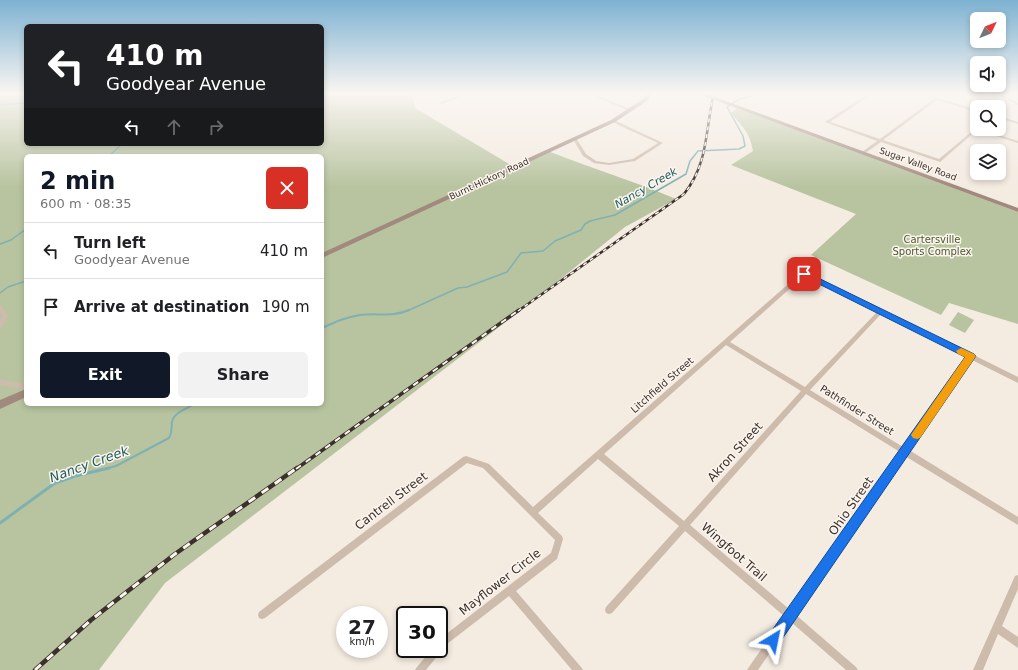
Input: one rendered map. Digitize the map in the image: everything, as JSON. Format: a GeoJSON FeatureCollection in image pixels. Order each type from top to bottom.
{"type":"FeatureCollection","features":[{"type":"Feature","properties":{"kind":"main road","name":"Burnt Hickory Road"},"geometry":{"type":"LineString","coordinates":[[324,255],[606,124]]}},
{"type":"Feature","properties":{"kind":"main road","name":"Sugar Valley Road"},"geometry":{"type":"LineString","coordinates":[[785,124],[1018,210]]}},
{"type":"Feature","properties":{"kind":"main road"},"geometry":{"type":"LineString","coordinates":[[0,405],[24,393]]}},
{"type":"Feature","properties":{"kind":"street"},"geometry":{"type":"LineString","coordinates":[[576,139],[584,155],[595,162],[609,164],[634,160],[661,143],[620,124]]}},
{"type":"Feature","properties":{"kind":"street"},"geometry":{"type":"LineString","coordinates":[[833,124],[940,162],[976,129],[1018,142]]}},
{"type":"Feature","properties":{"kind":"street"},"geometry":{"type":"LineString","coordinates":[[863,153],[902,124]]}},
{"type":"Feature","properties":{"kind":"street","name":"Litchfield Street"},"geometry":{"type":"LineString","coordinates":[[533,512],[804,274],[881,311]]}},
{"type":"Feature","properties":{"kind":"street"},"geometry":{"type":"LineString","coordinates":[[0,307],[5,316],[0,326]]}},
{"type":"Feature","properties":{"kind":"street"},"geometry":{"type":"LineString","coordinates":[[881,311],[1018,380]]}},
{"type":"Feature","properties":{"kind":"street","name":"Akron Street"},"geometry":{"type":"LineString","coordinates":[[609,610],[806,390],[881,311]]}},
{"type":"Feature","properties":{"kind":"street","name":"Pathfinder Street"},"geometry":{"type":"LineString","coordinates":[[726,342],[1018,521]]}},
{"type":"Feature","properties":{"kind":"street","name":"Ohio Street"},"geometry":{"type":"LineString","coordinates":[[754,667],[971,356]]}},
{"type":"Feature","properties":{"kind":"street"},"geometry":{"type":"LineString","coordinates":[[0,382],[21,386],[24,391]]}},
{"type":"Feature","properties":{"kind":"street","name":"Wingfoot Trail"},"geometry":{"type":"LineString","coordinates":[[598,454],[685,526],[853,670]]}},
{"type":"Feature","properties":{"kind":"street","name":"Cantrell Street"},"geometry":{"type":"LineString","coordinates":[[262,615],[466,459],[486,466],[533,512]]}},
{"type":"Feature","properties":{"kind":"street","name":"Mayflower Circle"},"geometry":{"type":"LineString","coordinates":[[448,638],[554,556],[559,539],[533,512]]}},
{"type":"Feature","properties":{"kind":"street"},"geometry":{"type":"LineString","coordinates":[[978,670],[1018,579]]}},
{"type":"Feature","properties":{"kind":"street"},"geometry":{"type":"LineString","coordinates":[[510,591],[578,670]]}},
{"type":"Feature","properties":{"kind":"street"},"geometry":{"type":"LineString","coordinates":[[997,628],[1018,643]]}},
{"type":"Feature","properties":{"kind":"street","name":"Mayflower Circle"},"geometry":{"type":"LineString","coordinates":[[420,670],[430,658]]}},
{"type":"Feature","properties":{"kind":"green space"},"geometry":{"type":"Polygon","coordinates":[[[0,124],[24,124],[24,146],[324,146],[324,124],[442,124],[514,167],[548,151],[676,199],[625,227],[537,298],[165,583],[99,670],[0,670],[0,124]]]}},
{"type":"Feature","properties":{"kind":"green space","name":"Cartersville Sports Complex"},"geometry":{"type":"Polygon","coordinates":[[[741,124],[781,124],[1018,212],[1018,324],[949,303],[941,315],[811,255],[856,214],[731,165],[753,151],[750,139],[741,124]]]}},
{"type":"Feature","properties":{"kind":"green space"},"geometry":{"type":"Polygon","coordinates":[[[958,312],[974,320],[965,333],[949,325],[958,312]]]}},
{"type":"Feature","properties":{"kind":"waterway","name":"Nancy Creek"},"geometry":{"type":"LineString","coordinates":[[407,311],[458,288],[467,287],[507,272],[521,253],[543,251],[555,241],[581,230],[585,224],[590,221],[615,215],[686,174],[690,161],[698,151],[739,149],[745,146],[743,136],[737,124]]}},
{"type":"Feature","properties":{"kind":"waterway"},"geometry":{"type":"LineString","coordinates":[[111,154],[120,146]]}},
{"type":"Feature","properties":{"kind":"waterway"},"geometry":{"type":"LineString","coordinates":[[0,244],[11,240],[24,230]]}},
{"type":"Feature","properties":{"kind":"waterway"},"geometry":{"type":"LineString","coordinates":[[0,293],[8,287],[24,282]]}},
{"type":"Feature","properties":{"kind":"waterway","name":"Nancy Creek"},"geometry":{"type":"LineString","coordinates":[[324,327],[355,316],[366,314],[391,314],[409,310]]}},
{"type":"Feature","properties":{"kind":"waterway","name":"Nancy Creek"},"geometry":{"type":"LineString","coordinates":[[107,469],[116,466],[169,438],[172,422],[175,416],[191,406]]}},
{"type":"Feature","properties":{"kind":"waterway","name":"Nancy Creek"},"geometry":{"type":"LineString","coordinates":[[0,523],[55,483],[75,476],[107,469]]}},
{"type":"Feature","properties":{"kind":"railway"},"geometry":{"type":"LineString","coordinates":[[518,311],[684,194],[698,170],[705,145],[708,124]]}},
{"type":"Feature","properties":{"kind":"railway"},"geometry":{"type":"LineString","coordinates":[[296,469],[519,310]]}},
{"type":"Feature","properties":{"kind":"railway"},"geometry":{"type":"LineString","coordinates":[[35,670],[91,620],[175,554],[297,468]]}},
{"type":"Feature","properties":{"kind":"slow traffic"},"geometry":{"type":"LineString","coordinates":[[917,435],[971,356],[961,351]]}},
{"type":"Feature","properties":{"kind":"route"},"geometry":{"type":"LineString","coordinates":[[773,640],[971,356],[804,274]]}}]}
